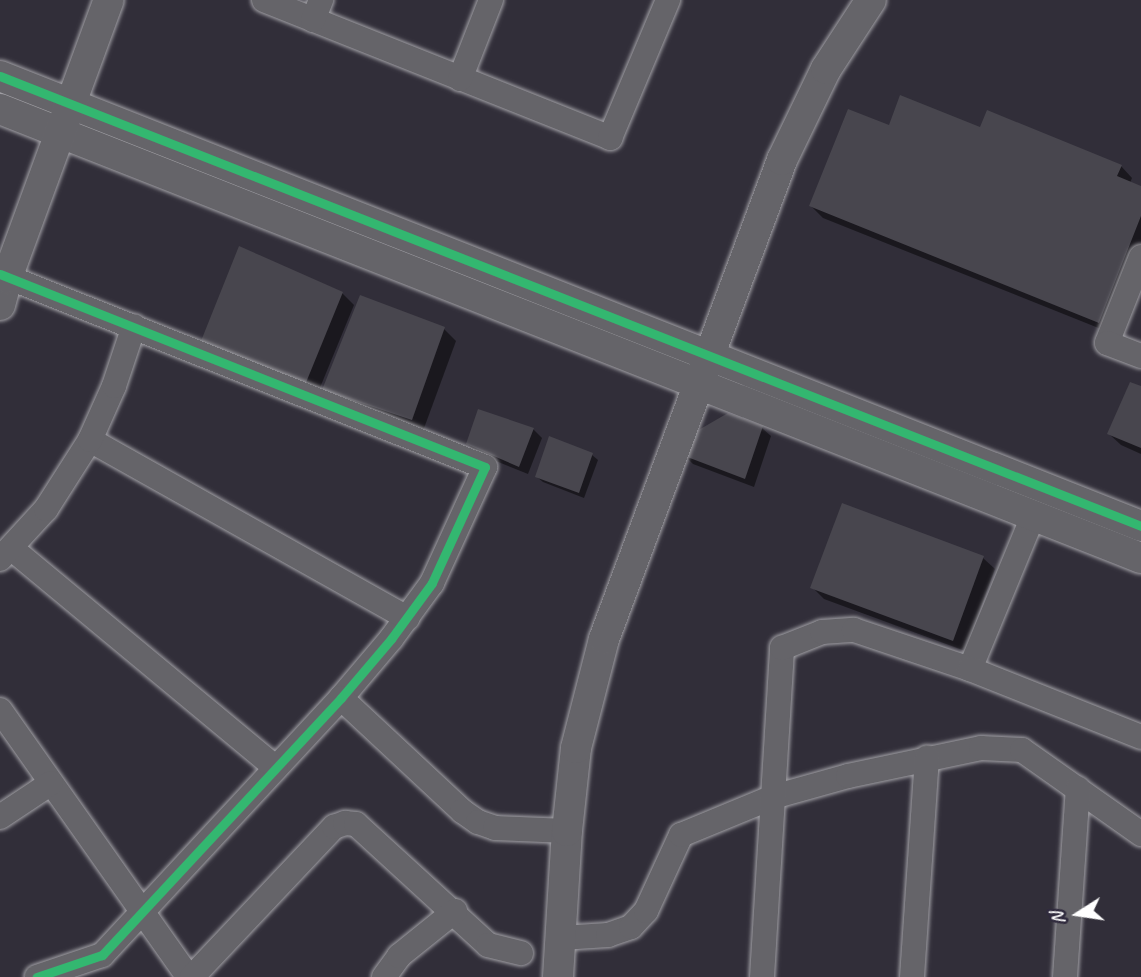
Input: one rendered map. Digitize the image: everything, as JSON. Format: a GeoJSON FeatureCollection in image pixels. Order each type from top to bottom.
{"type":"FeatureCollection","features":[{"type":"Feature","properties":{"kind":"street"},"geometry":{"type":"LineString","coordinates":[[37,977],[102,956],[341,698],[407,618],[432,583],[485,467],[134,326],[2,286],[109,0]]}},
{"type":"Feature","properties":{"kind":"street"},"geometry":{"type":"LineString","coordinates":[[264,0],[317,10],[460,79],[610,138],[668,0]]}},
{"type":"Feature","properties":{"kind":"street"},"geometry":{"type":"LineString","coordinates":[[460,79],[491,0]]}},
{"type":"Feature","properties":{"kind":"street"},"geometry":{"type":"LineString","coordinates":[[558,977],[567,831],[576,748],[604,639],[782,160],[807,104],[871,0]]}},
{"type":"Feature","properties":{"kind":"street"},"geometry":{"type":"LineString","coordinates":[[0,76],[1141,526]]}},
{"type":"Feature","properties":{"kind":"street"},"geometry":{"type":"LineString","coordinates":[[0,108],[1141,558]]}},
{"type":"Feature","properties":{"kind":"street"},"geometry":{"type":"LineString","coordinates":[[1141,257],[1107,343],[1141,356]]}},
{"type":"Feature","properties":{"kind":"street"},"geometry":{"type":"LineString","coordinates":[[134,326],[114,386],[90,440],[46,509],[6,553],[276,768]]}},
{"type":"Feature","properties":{"kind":"street"},"geometry":{"type":"LineString","coordinates":[[90,440],[407,618]]}},
{"type":"Feature","properties":{"kind":"street"},"geometry":{"type":"LineString","coordinates":[[970,669],[1033,516]]}},
{"type":"Feature","properties":{"kind":"street"},"geometry":{"type":"LineString","coordinates":[[762,977],[782,649],[822,632],[854,630],[970,669],[1141,737]]}},
{"type":"Feature","properties":{"kind":"street"},"geometry":{"type":"LineString","coordinates":[[341,698],[462,811],[478,822],[495,828],[567,831]]}},
{"type":"Feature","properties":{"kind":"street"},"geometry":{"type":"LineString","coordinates":[[0,710],[190,977],[334,827],[345,822],[356,824],[455,911],[488,944],[522,953]]}},
{"type":"Feature","properties":{"kind":"street"},"geometry":{"type":"LineString","coordinates":[[561,938],[608,935],[631,927],[646,911],[681,835],[773,797],[927,758],[981,748],[1022,750],[1141,834]]}},
{"type":"Feature","properties":{"kind":"street"},"geometry":{"type":"LineString","coordinates":[[912,977],[927,758]]}},
{"type":"Feature","properties":{"kind":"street"},"geometry":{"type":"LineString","coordinates":[[0,817],[51,783]]}},
{"type":"Feature","properties":{"kind":"street"},"geometry":{"type":"LineString","coordinates":[[1065,977],[1078,788]]}},
{"type":"Feature","properties":{"kind":"street"},"geometry":{"type":"LineString","coordinates":[[384,977],[399,956],[455,911]]}},
{"type":"Feature","properties":{"kind":"building"},"geometry":{"type":"Polygon","coordinates":[[[900,95],[980,127],[987,110],[1122,165],[1117,176],[1141,186],[1141,216],[1099,323],[809,206],[848,109],[889,125],[900,95]]]}},
{"type":"Feature","properties":{"kind":"building"},"geometry":{"type":"Polygon","coordinates":[[[239,246],[343,292],[305,385],[199,346],[239,246]]]}},
{"type":"Feature","properties":{"kind":"building"},"geometry":{"type":"Polygon","coordinates":[[[360,295],[445,327],[412,420],[322,390],[360,295]]]}},
{"type":"Feature","properties":{"kind":"building"},"geometry":{"type":"Polygon","coordinates":[[[1130,382],[1141,386],[1141,448],[1107,434],[1130,382]]]}},
{"type":"Feature","properties":{"kind":"building"},"geometry":{"type":"Polygon","coordinates":[[[478,409],[534,428],[519,467],[466,444],[478,409]]]}},
{"type":"Feature","properties":{"kind":"building"},"geometry":{"type":"Polygon","coordinates":[[[728,413],[763,426],[745,479],[682,455],[690,435],[728,413]]]}},
{"type":"Feature","properties":{"kind":"building"},"geometry":{"type":"Polygon","coordinates":[[[549,436],[593,453],[579,493],[535,477],[549,436]]]}},
{"type":"Feature","properties":{"kind":"building"},"geometry":{"type":"Polygon","coordinates":[[[842,503],[984,556],[953,641],[810,588],[842,503]]]}},
{"type":"Feature","properties":{"kind":"cycle path"},"geometry":{"type":"LineString","coordinates":[[0,76],[1141,526]]}},
{"type":"Feature","properties":{"kind":"cycle path"},"geometry":{"type":"LineString","coordinates":[[0,274],[485,467],[432,583],[391,639],[341,698],[102,955],[37,977]]}}]}
